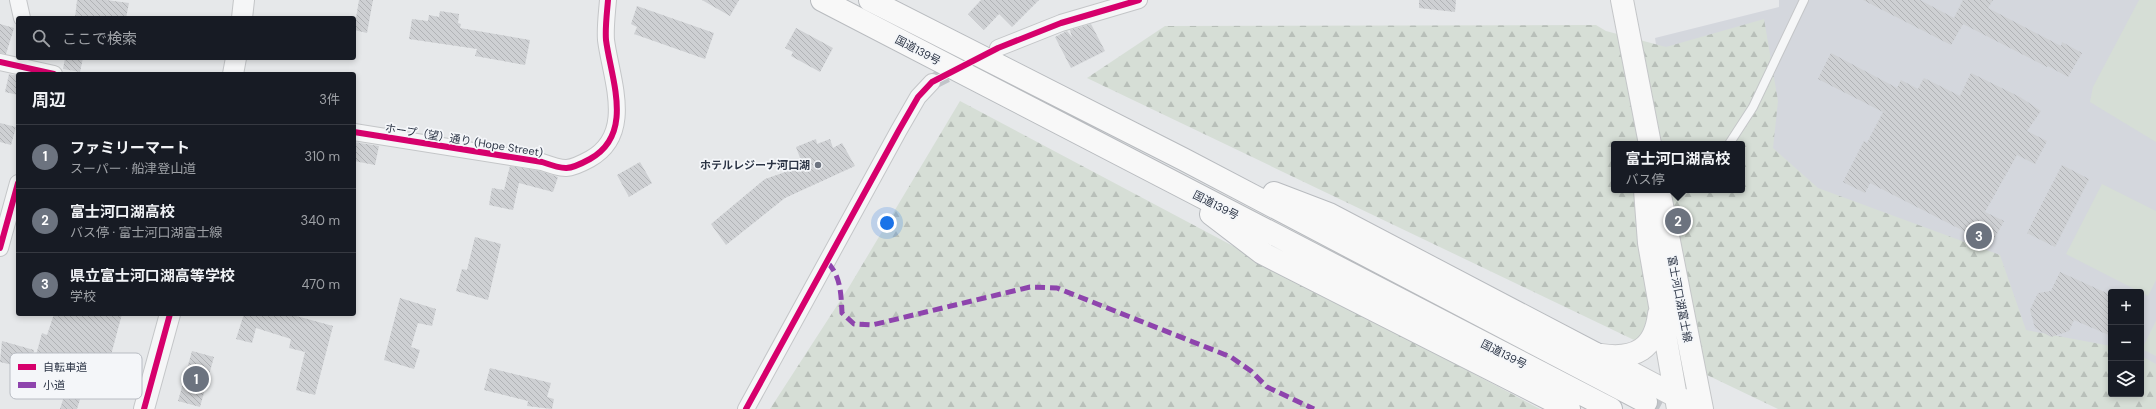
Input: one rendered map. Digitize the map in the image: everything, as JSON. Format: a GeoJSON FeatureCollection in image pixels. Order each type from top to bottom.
{"type":"FeatureCollection","features":[{"type":"Feature","properties":{"kind":"main road","name":"国道139号"},"geometry":{"type":"LineString","coordinates":[[822,0],[1170,182],[1611,409]]}},
{"type":"Feature","properties":{"kind":"main road","name":"国道139号"},"geometry":{"type":"LineString","coordinates":[[870,0],[1183,159],[1646,402]]}},
{"type":"Feature","properties":{"kind":"main road"},"geometry":{"type":"LineString","coordinates":[[1622,0],[1649,141]]}},
{"type":"Feature","properties":{"kind":"main road"},"geometry":{"type":"LineString","coordinates":[[1636,73],[1642,141]]}},
{"type":"Feature","properties":{"kind":"main road"},"geometry":{"type":"LineString","coordinates":[[1183,159],[1329,214],[1596,354],[1675,405],[1702,409]]}},
{"type":"Feature","properties":{"kind":"main road"},"geometry":{"type":"LineString","coordinates":[[1170,182],[1262,253],[1569,409]]}},
{"type":"Feature","properties":{"kind":"main road","name":"富士河口湖富士線"},"geometry":{"type":"LineString","coordinates":[[1645,193],[1648,243],[1675,405]]}},
{"type":"Feature","properties":{"kind":"main road","name":"富士河口湖富士線"},"geometry":{"type":"LineString","coordinates":[[1660,193],[1702,409]]}},
{"type":"Feature","properties":{"kind":"main road"},"geometry":{"type":"LineString","coordinates":[[1596,354],[1617,357],[1634,354],[1644,349],[1657,329],[1660,310]]}},
{"type":"Feature","properties":{"kind":"street"},"geometry":{"type":"LineString","coordinates":[[18,0],[22,16]]}},
{"type":"Feature","properties":{"kind":"street"},"geometry":{"type":"LineString","coordinates":[[242,16],[244,0]]}},
{"type":"Feature","properties":{"kind":"street","name":"ホープ（望）通り (Hope Street)"},"geometry":{"type":"LineString","coordinates":[[356,132],[542,162],[563,169],[575,166],[596,155],[607,146],[616,128],[617,101],[606,38],[608,0]]}},
{"type":"Feature","properties":{"kind":"street"},"geometry":{"type":"LineString","coordinates":[[998,48],[1061,23],[1139,0]]}},
{"type":"Feature","properties":{"kind":"street"},"geometry":{"type":"LineString","coordinates":[[233,72],[236,60]]}},
{"type":"Feature","properties":{"kind":"street"},"geometry":{"type":"LineString","coordinates":[[0,62],[44,70]]}},
{"type":"Feature","properties":{"kind":"street"},"geometry":{"type":"LineString","coordinates":[[746,409],[918,96],[932,82]]}},
{"type":"Feature","properties":{"kind":"street"},"geometry":{"type":"LineString","coordinates":[[0,248],[16,190]]}},
{"type":"Feature","properties":{"kind":"street"},"geometry":{"type":"LineString","coordinates":[[144,409],[169,316]]}},
{"type":"Feature","properties":{"kind":"lane"},"geometry":{"type":"LineString","coordinates":[[1731,141],[1754,107],[1804,0]]}},
{"type":"Feature","properties":{"kind":"shaded area"},"geometry":{"type":"Polygon","coordinates":[[[1779,0],[2156,0],[2156,393],[2144,387],[2144,289],[2108,289],[2108,372],[1745,191],[1745,141],[1671,141],[1655,38],[1779,7],[1779,0]]]}},
{"type":"Feature","properties":{"kind":"green space"},"geometry":{"type":"Polygon","coordinates":[[[2139,0],[2156,0],[2156,142],[2090,102],[2093,87],[2139,0]]]}},
{"type":"Feature","properties":{"kind":"green space"},"geometry":{"type":"Polygon","coordinates":[[[1764,19],[1778,101],[1773,148],[1818,188],[2000,255],[2026,330],[2108,345],[2108,397],[2144,397],[2144,358],[2156,364],[2156,409],[1778,409],[1087,78],[1165,26],[1596,25],[1606,31],[1666,47],[1764,19]]]}},
{"type":"Feature","properties":{"kind":"green space"},"geometry":{"type":"Polygon","coordinates":[[[960,101],[1540,409],[770,409],[849,287],[960,101]]]}},
{"type":"Feature","properties":{"kind":"green space"},"geometry":{"type":"Polygon","coordinates":[[[2102,184],[2156,211],[2156,280],[2148,296],[2144,294],[2144,289],[2134,289],[2066,254],[2102,184]]]}},
{"type":"Feature","properties":{"kind":"green space"},"geometry":{"type":"Polygon","coordinates":[[[2156,321],[2156,356],[2144,350],[2144,345],[2156,321]]]}},
{"type":"Feature","properties":{"kind":"building"},"geometry":{"type":"Polygon","coordinates":[[[77,0],[106,0],[129,3],[126,16],[75,16],[77,0]]]}},
{"type":"Feature","properties":{"kind":"building"},"geometry":{"type":"Polygon","coordinates":[[[359,0],[373,0],[367,33],[356,30],[356,18],[359,0]]]}},
{"type":"Feature","properties":{"kind":"building"},"geometry":{"type":"Polygon","coordinates":[[[702,0],[739,0],[730,16],[702,0]]]}},
{"type":"Feature","properties":{"kind":"building"},"geometry":{"type":"Polygon","coordinates":[[[981,0],[1039,0],[1012,27],[999,14],[984,30],[968,14],[981,0]]]}},
{"type":"Feature","properties":{"kind":"building"},"geometry":{"type":"Polygon","coordinates":[[[1419,0],[1456,0],[1455,12],[1419,8],[1419,0]]]}},
{"type":"Feature","properties":{"kind":"building"},"geometry":{"type":"Polygon","coordinates":[[[1863,0],[1920,0],[1954,18],[1963,0],[1993,0],[1988,8],[2061,46],[2062,42],[2082,53],[2068,77],[1963,24],[1951,45],[1863,0]]]}},
{"type":"Feature","properties":{"kind":"building"},"geometry":{"type":"Polygon","coordinates":[[[637,6],[714,33],[705,59],[634,34],[637,27],[631,24],[637,6]]]}},
{"type":"Feature","properties":{"kind":"building"},"geometry":{"type":"Polygon","coordinates":[[[440,11],[459,14],[458,23],[461,24],[460,28],[530,40],[525,65],[475,56],[477,49],[409,39],[412,19],[428,21],[429,15],[439,17],[440,11]]]}},
{"type":"Feature","properties":{"kind":"building"},"geometry":{"type":"Polygon","coordinates":[[[0,24],[14,28],[6,54],[0,53],[0,24]]]}},
{"type":"Feature","properties":{"kind":"building"},"geometry":{"type":"Polygon","coordinates":[[[1091,24],[1105,51],[1071,68],[1055,37],[1067,31],[1072,37],[1070,30],[1091,24]]]}},
{"type":"Feature","properties":{"kind":"building"},"geometry":{"type":"Polygon","coordinates":[[[796,28],[833,48],[820,72],[791,56],[793,52],[785,48],[796,28]]]}},
{"type":"Feature","properties":{"kind":"building"},"geometry":{"type":"Polygon","coordinates":[[[1831,53],[1897,88],[1901,80],[1918,89],[1924,78],[1960,96],[1971,73],[2020,97],[2041,111],[2027,131],[2047,141],[2035,164],[2017,155],[1985,212],[2004,221],[1991,245],[1870,183],[1865,193],[1843,182],[1864,141],[1867,143],[1883,112],[1818,79],[1831,53]]]}},
{"type":"Feature","properties":{"kind":"building"},"geometry":{"type":"Polygon","coordinates":[[[65,60],[83,60],[80,72],[63,69],[65,60]]]}},
{"type":"Feature","properties":{"kind":"building"},"geometry":{"type":"Polygon","coordinates":[[[9,74],[16,76],[16,95],[5,92],[9,74]]]}},
{"type":"Feature","properties":{"kind":"building"},"geometry":{"type":"Polygon","coordinates":[[[0,123],[16,127],[11,145],[0,142],[0,123]]]}},
{"type":"Feature","properties":{"kind":"building"},"geometry":{"type":"Polygon","coordinates":[[[816,139],[817,144],[830,139],[833,148],[842,143],[855,166],[785,198],[726,245],[711,224],[765,179],[803,166],[796,147],[816,139]]]}},
{"type":"Feature","properties":{"kind":"building"},"geometry":{"type":"Polygon","coordinates":[[[356,142],[379,146],[375,165],[356,161],[356,142]]]}},
{"type":"Feature","properties":{"kind":"building"},"geometry":{"type":"Polygon","coordinates":[[[640,162],[652,183],[629,197],[617,175],[640,162]]]}},
{"type":"Feature","properties":{"kind":"building"},"geometry":{"type":"Polygon","coordinates":[[[2062,165],[2089,179],[2055,247],[2027,233],[2062,165]]]}},
{"type":"Feature","properties":{"kind":"building"},"geometry":{"type":"Polygon","coordinates":[[[510,166],[540,171],[558,177],[553,192],[519,183],[513,210],[489,205],[492,188],[504,190],[510,166]]]}},
{"type":"Feature","properties":{"kind":"building"},"geometry":{"type":"Polygon","coordinates":[[[475,237],[501,244],[488,300],[456,291],[462,269],[467,270],[475,237]]]}},
{"type":"Feature","properties":{"kind":"building"},"geometry":{"type":"Polygon","coordinates":[[[2060,272],[2108,294],[2108,335],[2074,320],[2069,331],[2051,337],[2035,328],[2030,310],[2038,293],[2051,291],[2060,272]]]}},
{"type":"Feature","properties":{"kind":"building"},"geometry":{"type":"Polygon","coordinates":[[[400,298],[436,309],[432,326],[418,323],[411,347],[420,350],[414,369],[384,360],[400,298]]]}},
{"type":"Feature","properties":{"kind":"building"},"geometry":{"type":"Polygon","coordinates":[[[53,316],[121,316],[112,353],[37,353],[42,333],[47,335],[53,316]]]}},
{"type":"Feature","properties":{"kind":"building"},"geometry":{"type":"Polygon","coordinates":[[[243,316],[296,316],[333,326],[315,395],[296,390],[305,352],[289,348],[291,339],[256,328],[252,343],[236,339],[243,316]]]}},
{"type":"Feature","properties":{"kind":"building"},"geometry":{"type":"Polygon","coordinates":[[[2,341],[34,350],[33,353],[10,353],[10,364],[0,362],[2,341]]]}},
{"type":"Feature","properties":{"kind":"building"},"geometry":{"type":"Polygon","coordinates":[[[192,351],[214,357],[200,407],[178,401],[192,351]]]}},
{"type":"Feature","properties":{"kind":"building"},"geometry":{"type":"Polygon","coordinates":[[[490,368],[551,383],[547,397],[554,399],[552,409],[527,406],[528,401],[484,390],[490,368]]]}},
{"type":"Feature","properties":{"kind":"building"},"geometry":{"type":"Polygon","coordinates":[[[63,399],[80,399],[77,409],[60,409],[63,399]]]}},
{"type":"Feature","properties":{"kind":"tunnel"},"geometry":{"type":"LineString","coordinates":[[932,82],[963,66]]}},
{"type":"Feature","properties":{"kind":"tunnel"},"geometry":{"type":"LineString","coordinates":[[1646,402],[1659,409]]}},
{"type":"Feature","properties":{"kind":"marked path"},"geometry":{"type":"LineString","coordinates":[[828,263],[836,274],[838,280],[841,293],[842,313],[854,324],[872,325],[1030,287],[1057,288],[1231,357],[1251,371],[1267,387],[1314,409]]}},
{"type":"Feature","properties":{"kind":"cycle path"},"geometry":{"type":"LineString","coordinates":[[356,132],[542,162],[561,168],[576,166],[583,163],[604,148],[612,135],[616,121],[617,105],[615,88],[606,40],[608,0]]}},
{"type":"Feature","properties":{"kind":"cycle path"},"geometry":{"type":"LineString","coordinates":[[746,409],[899,130],[918,97],[932,82],[998,48],[1061,23],[1139,0]]}},
{"type":"Feature","properties":{"kind":"cycle path"},"geometry":{"type":"LineString","coordinates":[[0,62],[45,72]]}},
{"type":"Feature","properties":{"kind":"cycle path"},"geometry":{"type":"LineString","coordinates":[[0,248],[16,190]]}},
{"type":"Feature","properties":{"kind":"cycle path"},"geometry":{"type":"LineString","coordinates":[[144,409],[169,316]]}},
{"type":"Feature","properties":{"kind":"place","name":"ホテルレジーナ河口湖"},"geometry":{"type":"Point","coordinates":[818,165]}},
{"type":"Feature","properties":{"kind":"place","name":"富士河口湖高校"},"geometry":{"type":"Point","coordinates":[1678,221]}},
{"type":"Feature","properties":{"kind":"place","name":"県立富士河口湖高等学校"},"geometry":{"type":"Point","coordinates":[1979,236]}},
{"type":"Feature","properties":{"kind":"place","name":"ファミリーマート"},"geometry":{"type":"Point","coordinates":[196,379]}}]}
